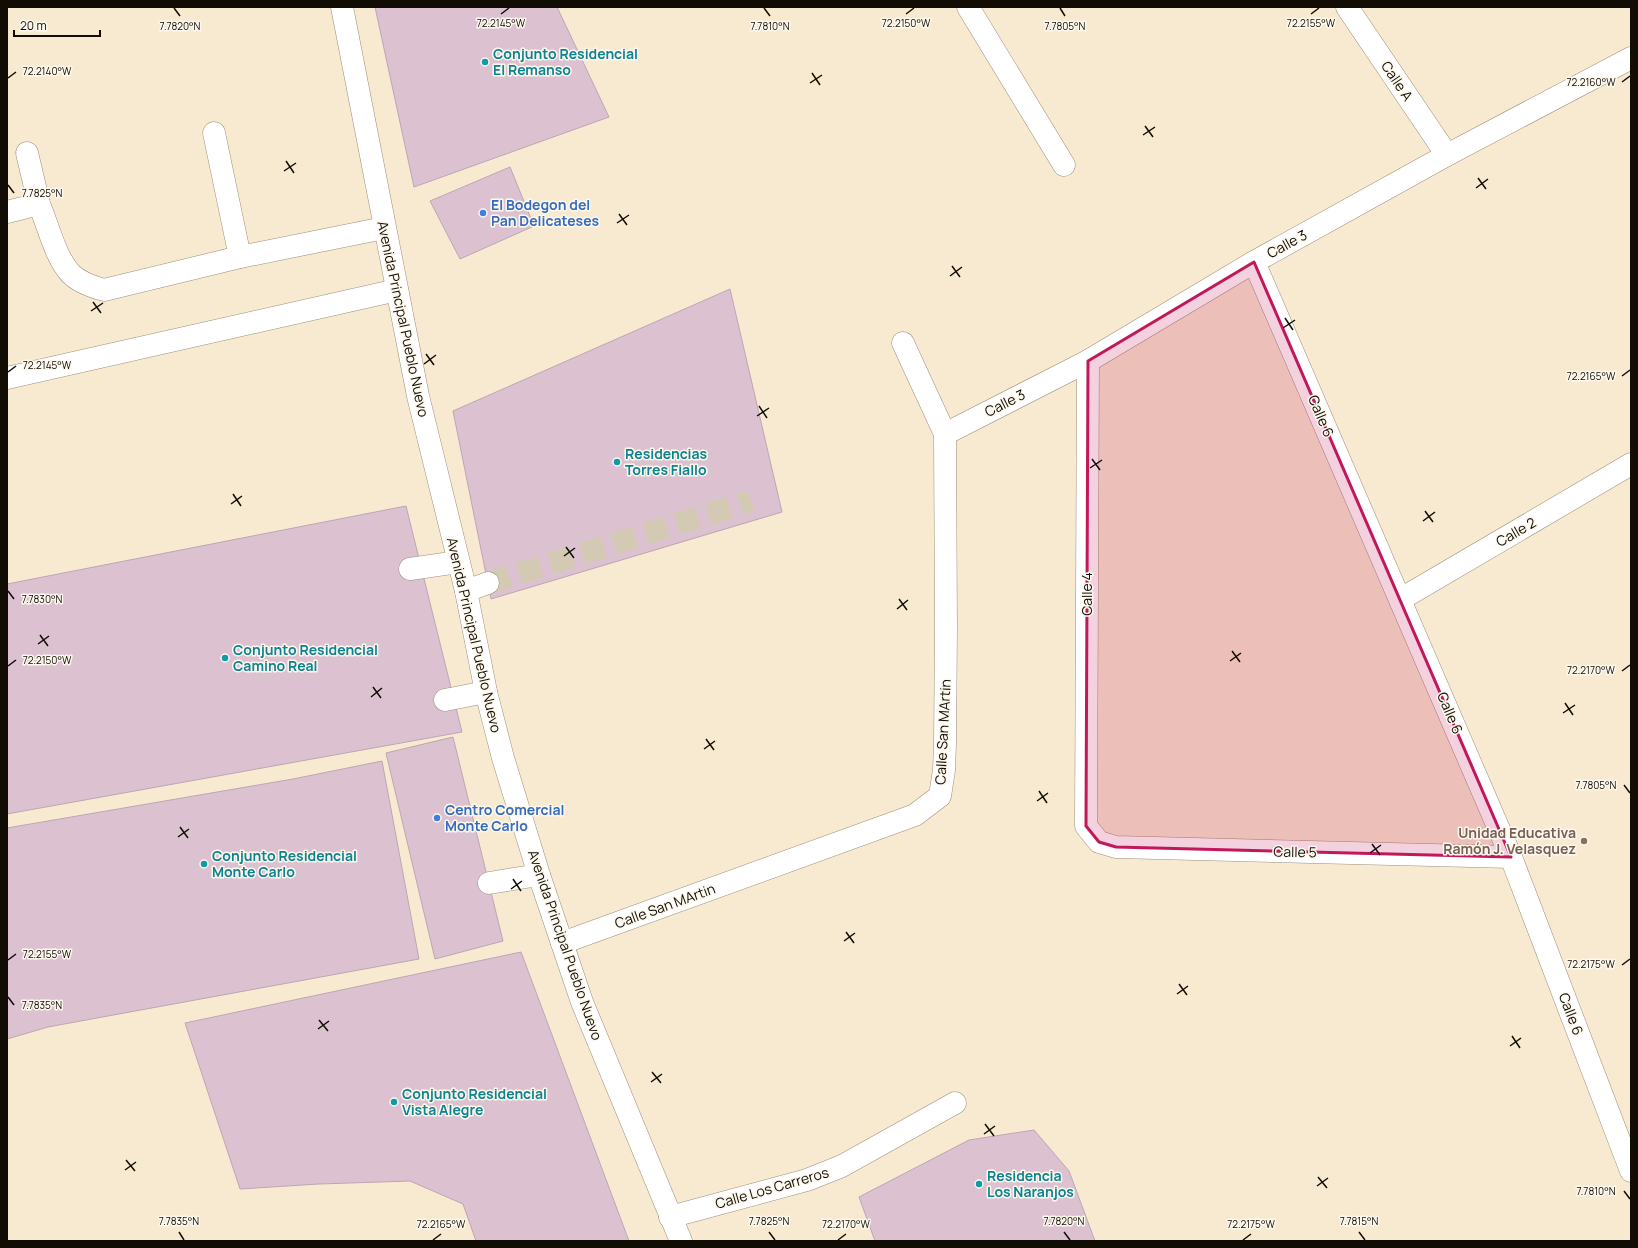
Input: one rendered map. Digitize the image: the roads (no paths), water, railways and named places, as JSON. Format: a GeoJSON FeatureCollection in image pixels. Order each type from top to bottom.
{"type":"FeatureCollection","features":[{"type":"Feature","properties":{"kind":"street","name":"Avenida Principal Pueblo Nuevo"},"geometry":{"type":"LineString","coordinates":[[342,7],[418,396],[466,591],[486,692],[502,758],[539,875],[582,1002],[681,1241]]}},
{"type":"Feature","properties":{"kind":"street"},"geometry":{"type":"LineString","coordinates":[[968,7],[1064,165]]}},
{"type":"Feature","properties":{"kind":"street","name":"Calle A"},"geometry":{"type":"LineString","coordinates":[[1347,7],[1447,155]]}},
{"type":"Feature","properties":{"kind":"street","name":"Calle 3"},"geometry":{"type":"LineString","coordinates":[[945,434],[1088,361],[1254,262],[1447,155],[1631,58]]}},
{"type":"Feature","properties":{"kind":"street"},"geometry":{"type":"LineString","coordinates":[[214,133],[240,257]]}},
{"type":"Feature","properties":{"kind":"street"},"geometry":{"type":"LineString","coordinates":[[27,153],[39,204],[61,261],[72,275],[87,285],[104,290],[240,257],[384,228]]}},
{"type":"Feature","properties":{"kind":"street"},"geometry":{"type":"LineString","coordinates":[[7,212],[39,204]]}},
{"type":"Feature","properties":{"kind":"street","name":"Calle 6"},"geometry":{"type":"LineString","coordinates":[[1254,262],[1401,599],[1511,857],[1631,1171]]}},
{"type":"Feature","properties":{"kind":"street"},"geometry":{"type":"LineString","coordinates":[[7,378],[397,290]]}},
{"type":"Feature","properties":{"kind":"street","name":"Calle San MArtin"},"geometry":{"type":"LineString","coordinates":[[562,943],[915,814],[940,796],[944,770],[945,743],[945,434],[903,344]]}},
{"type":"Feature","properties":{"kind":"street","name":"Calle 4"},"geometry":{"type":"LineString","coordinates":[[1086,826],[1088,361]]}},
{"type":"Feature","properties":{"kind":"street","name":"Calle 2"},"geometry":{"type":"LineString","coordinates":[[1401,599],[1631,464]]}},
{"type":"Feature","properties":{"kind":"street"},"geometry":{"type":"LineString","coordinates":[[410,569],[458,562]]}},
{"type":"Feature","properties":{"kind":"street"},"geometry":{"type":"LineString","coordinates":[[466,591],[488,583]]}},
{"type":"Feature","properties":{"kind":"street"},"geometry":{"type":"LineString","coordinates":[[445,700],[486,692]]}},
{"type":"Feature","properties":{"kind":"street","name":"Calle 5"},"geometry":{"type":"LineString","coordinates":[[1086,826],[1099,842],[1116,847],[1511,857]]}},
{"type":"Feature","properties":{"kind":"street"},"geometry":{"type":"LineString","coordinates":[[489,883],[539,875]]}},
{"type":"Feature","properties":{"kind":"street","name":"Calle Los Carreros"},"geometry":{"type":"LineString","coordinates":[[670,1217],[807,1180],[842,1166],[955,1103]]}},
{"type":"Feature","properties":{"kind":"tunnel"},"geometry":{"type":"LineString","coordinates":[[488,583],[751,501]]}},
{"type":"Feature","properties":{"kind":"place","name":"Conjunto Residencial El Remanso"},"geometry":{"type":"Point","coordinates":[485,62]}},
{"type":"Feature","properties":{"kind":"place","name":"El Bodegon del Pan Delicateses"},"geometry":{"type":"Point","coordinates":[483,213]}},
{"type":"Feature","properties":{"kind":"place","name":"Residencias Torres Fiallo"},"geometry":{"type":"Point","coordinates":[617,462]}},
{"type":"Feature","properties":{"kind":"place","name":"Conjunto Residencial Camino Real"},"geometry":{"type":"Point","coordinates":[225,658]}},
{"type":"Feature","properties":{"kind":"place","name":"Centro Comercial Monte Carlo"},"geometry":{"type":"Point","coordinates":[437,818]}},
{"type":"Feature","properties":{"kind":"place","name":"Unidad Educativa Ramón J. Velasquez"},"geometry":{"type":"Point","coordinates":[1584,841]}},
{"type":"Feature","properties":{"kind":"place","name":"Conjunto Residencial Monte Carlo"},"geometry":{"type":"Point","coordinates":[204,864]}},
{"type":"Feature","properties":{"kind":"place","name":"Conjunto Residencial Vista Alegre"},"geometry":{"type":"Point","coordinates":[394,1102]}},
{"type":"Feature","properties":{"kind":"place","name":"Residencia Los Naranjos"},"geometry":{"type":"Point","coordinates":[979,1184]}}]}
